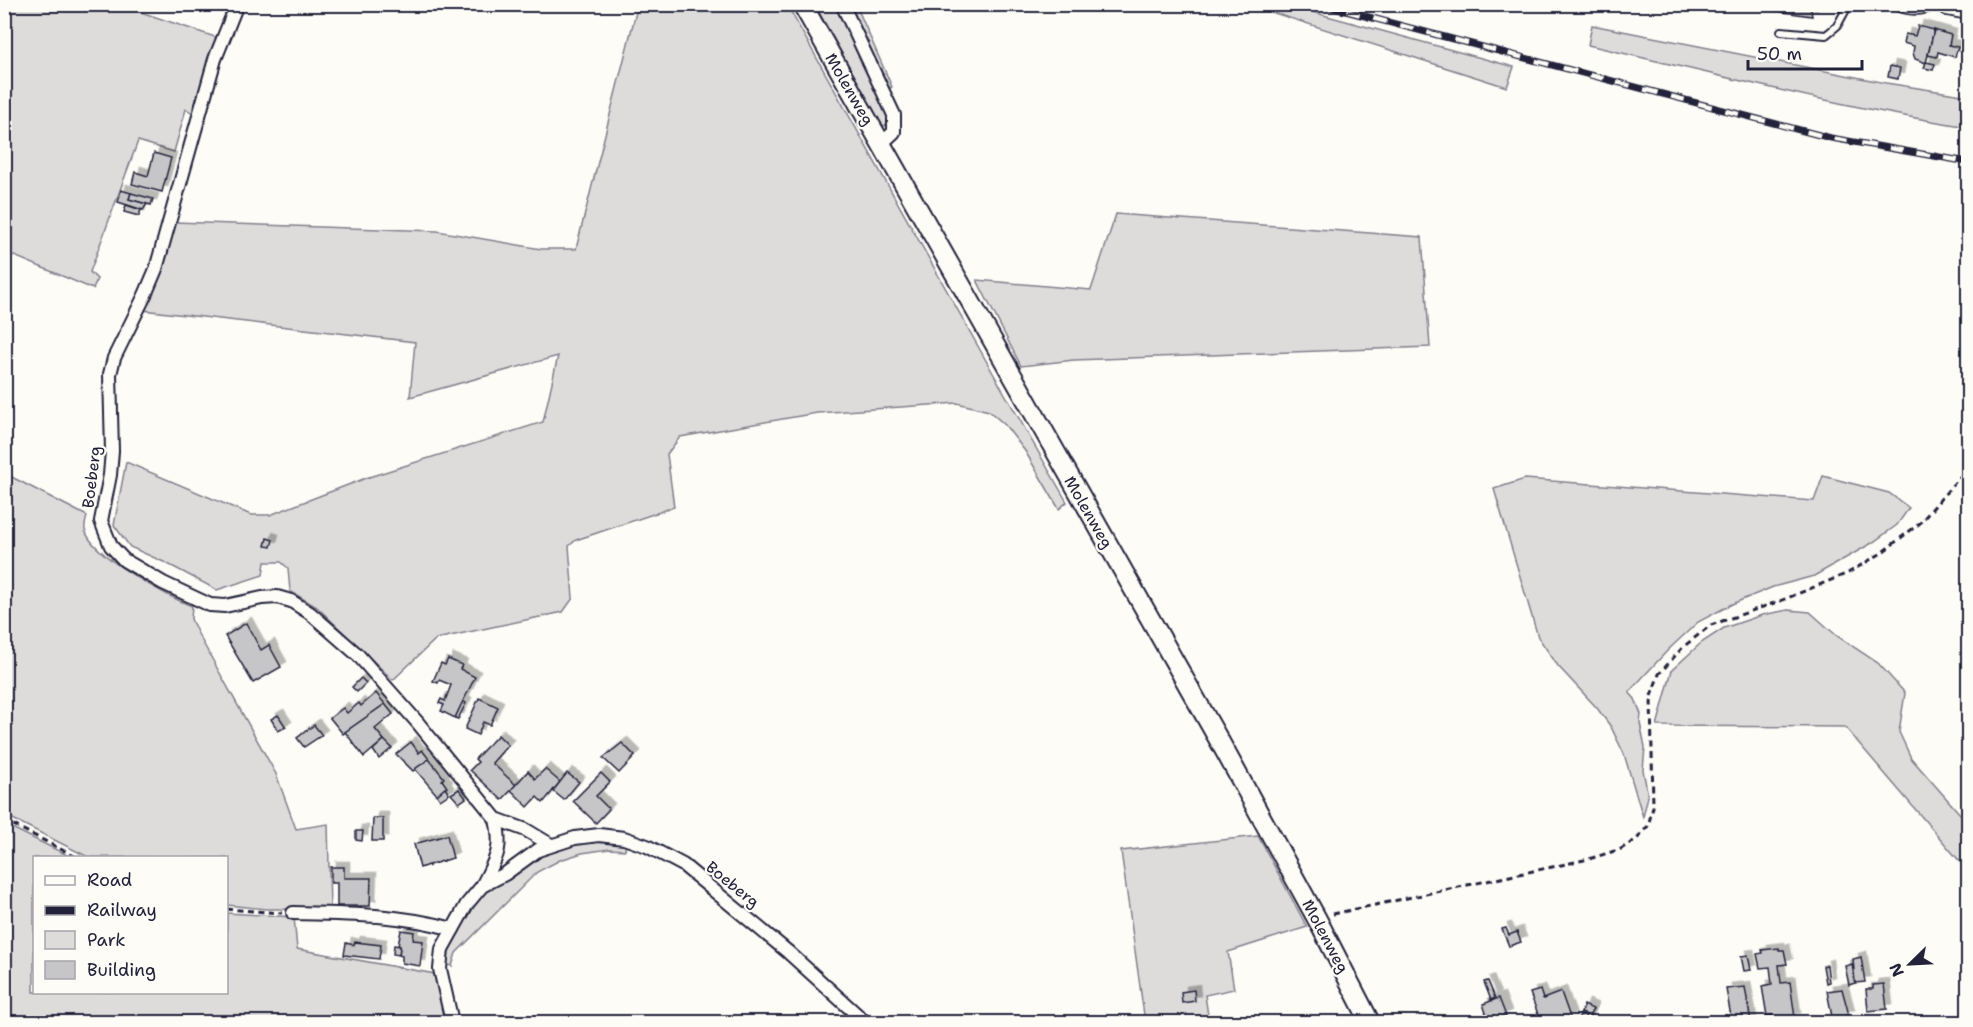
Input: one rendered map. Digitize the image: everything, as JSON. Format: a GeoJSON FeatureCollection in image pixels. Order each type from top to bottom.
{"type":"FeatureCollection","features":[{"type":"Feature","properties":{"kind":"main road","name":"Molenweg"},"geometry":{"type":"LineString","coordinates":[[802,4],[1220,742],[1317,919],[1370,1023]]}},
{"type":"Feature","properties":{"kind":"street","name":"Boeberg"},"geometry":{"type":"LineString","coordinates":[[237,4],[215,59],[156,269],[114,358],[110,374],[112,451],[102,521],[111,546],[124,560],[163,583],[210,605],[225,606],[277,597],[291,601],[310,613],[358,655],[418,723],[496,819],[500,838],[498,856],[482,886],[466,904],[442,949],[440,969],[452,1023]]}},
{"type":"Feature","properties":{"kind":"street"},"geometry":{"type":"LineString","coordinates":[[842,4],[894,115],[894,132],[881,144]]}},
{"type":"Feature","properties":{"kind":"street"},"geometry":{"type":"LineString","coordinates":[[1897,4],[1910,8],[1928,7],[1931,4]]}},
{"type":"Feature","properties":{"kind":"street"},"geometry":{"type":"LineString","coordinates":[[1940,4],[1947,9],[1968,13]]}},
{"type":"Feature","properties":{"kind":"street"},"geometry":{"type":"LineString","coordinates":[[496,819],[526,830],[551,845]]}},
{"type":"Feature","properties":{"kind":"street","name":"Boeberg"},"geometry":{"type":"LineString","coordinates":[[482,886],[505,874],[538,850],[551,845],[575,838],[599,835],[624,838],[666,854],[683,865],[788,952],[865,1023]]}},
{"type":"Feature","properties":{"kind":"street"},"geometry":{"type":"LineString","coordinates":[[293,913],[361,914],[423,920],[453,929]]}},
{"type":"Feature","properties":{"kind":"lane"},"geometry":{"type":"LineString","coordinates":[[1781,31],[1826,35],[1837,27],[1849,4]]}},
{"type":"Feature","properties":{"kind":"path"},"geometry":{"type":"LineString","coordinates":[[1317,919],[1326,915],[1589,859],[1621,849],[1637,839],[1648,826],[1653,807],[1651,696],[1659,674],[1683,647],[1711,625],[1780,601],[1848,573],[1880,554],[1920,524],[1968,470]]}},
{"type":"Feature","properties":{"kind":"path"},"geometry":{"type":"LineString","coordinates":[[4,820],[74,856]]}},
{"type":"Feature","properties":{"kind":"path"},"geometry":{"type":"LineString","coordinates":[[228,909],[293,913]]}},
{"type":"Feature","properties":{"kind":"green space"},"geometry":{"type":"Polygon","coordinates":[[[638,4],[787,5],[1067,502],[1059,509],[1025,451],[1005,425],[989,411],[957,403],[817,413],[680,437],[667,454],[674,507],[576,540],[569,546],[573,598],[563,612],[436,639],[393,680],[317,607],[290,591],[288,568],[281,562],[265,562],[263,575],[217,590],[130,547],[114,525],[126,462],[251,515],[270,515],[366,478],[543,422],[558,356],[410,397],[415,342],[143,310],[174,222],[437,231],[541,249],[576,249],[638,4]]]}},
{"type":"Feature","properties":{"kind":"green space"},"geometry":{"type":"Polygon","coordinates":[[[4,5],[120,5],[218,38],[195,114],[186,109],[174,152],[138,141],[90,272],[97,279],[93,289],[5,252],[4,5]]]}},
{"type":"Feature","properties":{"kind":"green space"},"geometry":{"type":"Polygon","coordinates":[[[815,5],[836,5],[887,114],[888,121],[885,126],[881,124],[815,5]]]}},
{"type":"Feature","properties":{"kind":"green space"},"geometry":{"type":"Polygon","coordinates":[[[846,5],[856,5],[892,87],[887,90],[846,5]]]}},
{"type":"Feature","properties":{"kind":"green space"},"geometry":{"type":"Polygon","coordinates":[[[1249,5],[1287,5],[1514,67],[1507,87],[1249,5]]]}},
{"type":"Feature","properties":{"kind":"green space"},"geometry":{"type":"Polygon","coordinates":[[[1592,25],[1886,83],[1968,96],[1968,127],[1825,100],[1588,45],[1592,25]]]}},
{"type":"Feature","properties":{"kind":"green space"},"geometry":{"type":"Polygon","coordinates":[[[1116,214],[1422,237],[1430,347],[1074,360],[1021,366],[977,280],[1091,290],[1116,214]]]}},
{"type":"Feature","properties":{"kind":"green space"},"geometry":{"type":"Polygon","coordinates":[[[4,473],[87,516],[85,530],[101,552],[149,585],[192,606],[191,619],[197,632],[276,774],[296,829],[328,824],[330,909],[266,909],[228,905],[228,856],[86,856],[5,815],[4,473]]]}},
{"type":"Feature","properties":{"kind":"green space"},"geometry":{"type":"Polygon","coordinates":[[[1823,476],[1889,493],[1909,508],[1897,525],[1872,543],[1814,576],[1773,587],[1732,604],[1698,622],[1629,692],[1635,699],[1641,714],[1640,723],[1645,747],[1643,770],[1648,796],[1643,817],[1624,754],[1611,727],[1597,708],[1558,666],[1538,637],[1494,489],[1525,479],[1814,501],[1823,476]]]}},
{"type":"Feature","properties":{"kind":"green space"},"geometry":{"type":"Polygon","coordinates":[[[1788,610],[1810,612],[1837,636],[1878,663],[1905,693],[1899,732],[1911,758],[1968,823],[1968,871],[1845,727],[1657,726],[1672,670],[1701,643],[1724,628],[1762,615],[1788,610]]]}},
{"type":"Feature","properties":{"kind":"green space"},"geometry":{"type":"Polygon","coordinates":[[[4,824],[69,856],[33,856],[33,994],[228,994],[228,913],[294,917],[297,949],[435,974],[446,1022],[5,1022],[4,824]]]}},
{"type":"Feature","properties":{"kind":"green space"},"geometry":{"type":"Polygon","coordinates":[[[1258,836],[1307,927],[1228,952],[1234,989],[1205,995],[1209,1022],[1145,1022],[1121,851],[1258,836]]]}},
{"type":"Feature","properties":{"kind":"green space"},"geometry":{"type":"Polygon","coordinates":[[[594,841],[626,845],[625,850],[609,849],[582,853],[560,860],[537,872],[456,953],[452,966],[445,964],[459,927],[482,895],[510,874],[546,854],[569,845],[594,841]]]}},
{"type":"Feature","properties":{"kind":"building"},"geometry":{"type":"Polygon","coordinates":[[[1728,4],[1810,4],[1812,16],[1728,4]]]}},
{"type":"Feature","properties":{"kind":"building"},"geometry":{"type":"Polygon","coordinates":[[[1918,26],[1934,30],[1926,63],[1915,59],[1914,46],[1903,43],[1905,34],[1915,36],[1918,26]]]}},
{"type":"Feature","properties":{"kind":"building"},"geometry":{"type":"Polygon","coordinates":[[[1934,30],[1951,35],[1949,45],[1958,47],[1955,57],[1938,52],[1937,57],[1928,55],[1934,30]]]}},
{"type":"Feature","properties":{"kind":"building"},"geometry":{"type":"Polygon","coordinates":[[[1926,62],[1935,64],[1933,70],[1924,68],[1926,62]]]}},
{"type":"Feature","properties":{"kind":"building"},"geometry":{"type":"Polygon","coordinates":[[[1890,66],[1900,68],[1898,79],[1888,77],[1890,66]]]}},
{"type":"Feature","properties":{"kind":"building"},"geometry":{"type":"Polygon","coordinates":[[[154,153],[171,158],[162,192],[132,184],[135,172],[148,176],[154,153]]]}},
{"type":"Feature","properties":{"kind":"building"},"geometry":{"type":"Polygon","coordinates":[[[121,190],[131,193],[129,199],[147,204],[143,210],[118,202],[121,190]]]}},
{"type":"Feature","properties":{"kind":"building"},"geometry":{"type":"Polygon","coordinates":[[[131,193],[153,199],[151,205],[129,199],[131,193]]]}},
{"type":"Feature","properties":{"kind":"building"},"geometry":{"type":"Polygon","coordinates":[[[126,205],[141,210],[139,216],[124,212],[126,205]]]}},
{"type":"Feature","properties":{"kind":"building"},"geometry":{"type":"Polygon","coordinates":[[[267,538],[273,540],[271,547],[265,546],[267,538]]]}},
{"type":"Feature","properties":{"kind":"building"},"geometry":{"type":"Polygon","coordinates":[[[246,623],[261,650],[269,645],[281,667],[253,683],[225,636],[246,623]]]}},
{"type":"Feature","properties":{"kind":"building"},"geometry":{"type":"Polygon","coordinates":[[[448,659],[462,665],[460,669],[475,677],[455,718],[441,711],[444,705],[439,703],[441,699],[445,701],[451,685],[439,680],[438,683],[433,681],[441,663],[445,665],[448,659]]]}},
{"type":"Feature","properties":{"kind":"building"},"geometry":{"type":"Polygon","coordinates":[[[361,678],[366,683],[357,692],[352,687],[361,678]]]}},
{"type":"Feature","properties":{"kind":"building"},"geometry":{"type":"Polygon","coordinates":[[[376,693],[385,704],[343,734],[330,718],[343,708],[347,713],[359,703],[361,706],[376,693]]]}},
{"type":"Feature","properties":{"kind":"building"},"geometry":{"type":"Polygon","coordinates":[[[479,698],[498,707],[490,725],[483,722],[478,735],[465,729],[479,698]]]}},
{"type":"Feature","properties":{"kind":"building"},"geometry":{"type":"Polygon","coordinates":[[[463,701],[466,703],[458,719],[455,718],[463,701]]]}},
{"type":"Feature","properties":{"kind":"building"},"geometry":{"type":"Polygon","coordinates":[[[385,704],[393,714],[375,729],[384,740],[364,757],[345,732],[385,704]]]}},
{"type":"Feature","properties":{"kind":"building"},"geometry":{"type":"Polygon","coordinates":[[[278,715],[286,727],[278,731],[271,719],[278,715]]]}},
{"type":"Feature","properties":{"kind":"building"},"geometry":{"type":"Polygon","coordinates":[[[314,725],[322,735],[304,747],[297,738],[314,725]]]}},
{"type":"Feature","properties":{"kind":"building"},"geometry":{"type":"Polygon","coordinates":[[[498,735],[508,745],[492,763],[516,785],[502,800],[470,770],[478,762],[475,759],[498,735]]]}},
{"type":"Feature","properties":{"kind":"building"},"geometry":{"type":"Polygon","coordinates":[[[384,740],[392,748],[379,759],[373,750],[384,740]]]}},
{"type":"Feature","properties":{"kind":"building"},"geometry":{"type":"Polygon","coordinates":[[[411,742],[419,753],[422,750],[429,759],[413,771],[396,754],[411,742]]]}},
{"type":"Feature","properties":{"kind":"building"},"geometry":{"type":"Polygon","coordinates":[[[622,743],[635,756],[619,773],[603,758],[622,743]]]}},
{"type":"Feature","properties":{"kind":"building"},"geometry":{"type":"Polygon","coordinates":[[[429,759],[444,778],[442,780],[447,787],[437,795],[415,769],[429,759]]]}},
{"type":"Feature","properties":{"kind":"building"},"geometry":{"type":"Polygon","coordinates":[[[545,769],[560,782],[543,803],[537,797],[528,807],[511,790],[528,771],[535,779],[545,769]]]}},
{"type":"Feature","properties":{"kind":"building"},"geometry":{"type":"Polygon","coordinates":[[[567,773],[579,782],[564,800],[553,791],[567,773]]]}},
{"type":"Feature","properties":{"kind":"building"},"geometry":{"type":"Polygon","coordinates":[[[601,773],[610,782],[596,796],[609,809],[596,823],[573,801],[601,773]]]}},
{"type":"Feature","properties":{"kind":"building"},"geometry":{"type":"Polygon","coordinates":[[[445,788],[449,794],[440,800],[437,795],[445,788]]]}},
{"type":"Feature","properties":{"kind":"building"},"geometry":{"type":"Polygon","coordinates":[[[459,789],[466,798],[459,803],[451,794],[459,789]]]}},
{"type":"Feature","properties":{"kind":"building"},"geometry":{"type":"Polygon","coordinates":[[[373,818],[383,818],[383,841],[372,841],[373,818]]]}},
{"type":"Feature","properties":{"kind":"building"},"geometry":{"type":"Polygon","coordinates":[[[356,831],[363,831],[362,841],[356,840],[356,831]]]}},
{"type":"Feature","properties":{"kind":"building"},"geometry":{"type":"Polygon","coordinates":[[[447,835],[453,858],[429,865],[429,867],[428,865],[420,868],[414,844],[447,835]]]}},
{"type":"Feature","properties":{"kind":"building"},"geometry":{"type":"Polygon","coordinates":[[[331,867],[344,867],[344,878],[371,878],[370,906],[337,906],[337,883],[331,883],[331,867]]]}},
{"type":"Feature","properties":{"kind":"building"},"geometry":{"type":"Polygon","coordinates":[[[1506,928],[1509,935],[1517,932],[1521,942],[1509,946],[1502,929],[1506,928]]]}},
{"type":"Feature","properties":{"kind":"building"},"geometry":{"type":"Polygon","coordinates":[[[401,930],[414,932],[413,940],[423,941],[420,966],[402,963],[402,956],[399,955],[400,946],[398,946],[401,930]]]}},
{"type":"Feature","properties":{"kind":"building"},"geometry":{"type":"Polygon","coordinates":[[[355,942],[381,945],[379,959],[344,955],[346,943],[354,945],[355,942]]]}},
{"type":"Feature","properties":{"kind":"building"},"geometry":{"type":"Polygon","coordinates":[[[394,945],[400,946],[399,955],[393,954],[394,945]]]}},
{"type":"Feature","properties":{"kind":"building"},"geometry":{"type":"Polygon","coordinates":[[[1779,948],[1779,950],[1784,950],[1787,964],[1779,965],[1781,983],[1790,982],[1795,1018],[1773,1021],[1772,1015],[1767,1016],[1762,986],[1772,984],[1770,967],[1760,968],[1757,954],[1763,953],[1762,950],[1779,948]]]}},
{"type":"Feature","properties":{"kind":"building"},"geometry":{"type":"Polygon","coordinates":[[[1748,955],[1751,970],[1744,971],[1741,956],[1748,955]]]}},
{"type":"Feature","properties":{"kind":"building"},"geometry":{"type":"Polygon","coordinates":[[[1861,957],[1865,982],[1855,983],[1853,959],[1861,957]]]}},
{"type":"Feature","properties":{"kind":"building"},"geometry":{"type":"Polygon","coordinates":[[[1852,964],[1855,983],[1849,985],[1845,966],[1852,964]]]}},
{"type":"Feature","properties":{"kind":"building"},"geometry":{"type":"Polygon","coordinates":[[[1827,965],[1829,982],[1826,983],[1823,966],[1827,965]]]}},
{"type":"Feature","properties":{"kind":"building"},"geometry":{"type":"Polygon","coordinates":[[[1488,981],[1495,998],[1491,1000],[1484,982],[1488,981]]]}},
{"type":"Feature","properties":{"kind":"building"},"geometry":{"type":"Polygon","coordinates":[[[1884,984],[1887,1009],[1868,1011],[1866,989],[1873,989],[1873,985],[1884,984]]]}},
{"type":"Feature","properties":{"kind":"building"},"geometry":{"type":"Polygon","coordinates":[[[1745,987],[1751,1022],[1732,1022],[1726,989],[1745,987]]]}},
{"type":"Feature","properties":{"kind":"building"},"geometry":{"type":"Polygon","coordinates":[[[1842,989],[1849,1015],[1832,1017],[1827,991],[1842,989]]]}},
{"type":"Feature","properties":{"kind":"building"},"geometry":{"type":"Polygon","coordinates":[[[1194,990],[1195,1001],[1182,1003],[1181,992],[1194,990]]]}},
{"type":"Feature","properties":{"kind":"building"},"geometry":{"type":"Polygon","coordinates":[[[1540,990],[1543,999],[1561,992],[1571,1020],[1570,1018],[1558,1022],[1541,1022],[1530,993],[1540,990]]]}},
{"type":"Feature","properties":{"kind":"building"},"geometry":{"type":"Polygon","coordinates":[[[1499,998],[1506,1016],[1489,1022],[1483,1004],[1499,998]]]}},
{"type":"Feature","properties":{"kind":"building"},"geometry":{"type":"Polygon","coordinates":[[[1584,1005],[1593,1009],[1586,1022],[1583,1022],[1586,1015],[1581,1013],[1584,1005]]]}},
{"type":"Feature","properties":{"kind":"building"},"geometry":{"type":"Polygon","coordinates":[[[1581,1013],[1586,1015],[1583,1022],[1578,1019],[1581,1013]]]}},
{"type":"Feature","properties":{"kind":"railway"},"geometry":{"type":"LineString","coordinates":[[1319,4],[1831,138],[1968,162]]}}]}
